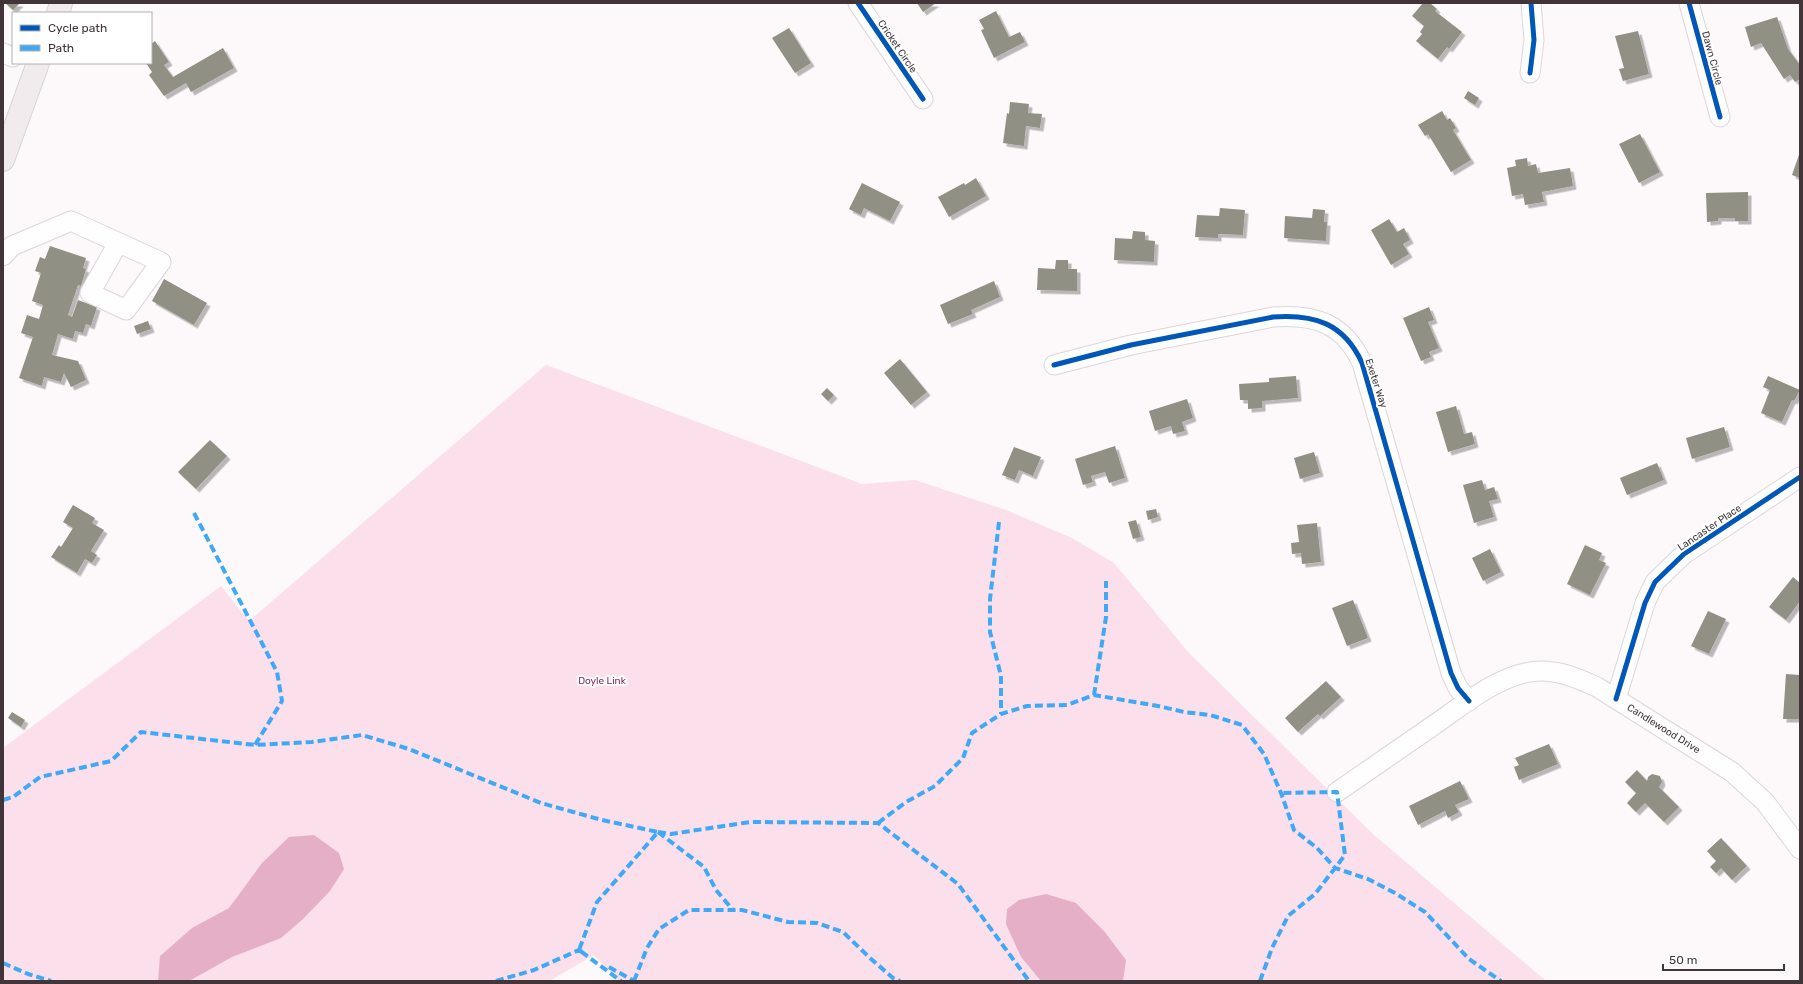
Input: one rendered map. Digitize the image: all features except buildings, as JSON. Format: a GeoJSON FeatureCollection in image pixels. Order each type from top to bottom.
{"type":"FeatureCollection","features":[{"type":"Feature","properties":{"kind":"main road"},"geometry":{"type":"LineString","coordinates":[[3,160],[33,65]]}},
{"type":"Feature","properties":{"kind":"street","name":"Cricket Circle"},"geometry":{"type":"LineString","coordinates":[[858,3],[923,99]]}},
{"type":"Feature","properties":{"kind":"street"},"geometry":{"type":"LineString","coordinates":[[1530,73],[1534,40],[1531,3]]}},
{"type":"Feature","properties":{"kind":"street","name":"Dawn Circle"},"geometry":{"type":"LineString","coordinates":[[1689,3],[1720,117]]}},
{"type":"Feature","properties":{"kind":"street"},"geometry":{"type":"LineString","coordinates":[[3,256],[12,246],[72,221],[118,243]]}},
{"type":"Feature","properties":{"kind":"street","name":"Exeter Way"},"geometry":{"type":"LineString","coordinates":[[1054,365],[1131,345],[1272,317],[1304,317],[1324,322],[1335,329],[1350,342],[1362,363],[1451,673],[1458,688],[1469,701]]}},
{"type":"Feature","properties":{"kind":"street","name":"Lancaster Place"},"geometry":{"type":"LineString","coordinates":[[1616,699],[1645,603],[1656,582],[1684,554],[1800,477]]}},
{"type":"Feature","properties":{"kind":"street","name":"Candlewood Drive"},"geometry":{"type":"LineString","coordinates":[[1337,792],[1469,701],[1508,679],[1524,673],[1540,671],[1554,672],[1581,680],[1616,699],[1732,772],[1766,802],[1800,849]]}},
{"type":"Feature","properties":{"kind":"green space","name":"Doyle Link"},"geometry":{"type":"Polygon","coordinates":[[[546,365],[862,484],[915,480],[1006,510],[1072,538],[1114,563],[1189,653],[1374,835],[1546,981],[618,981],[594,955],[549,981],[3,981],[3,748],[221,586],[249,621],[546,365]]]}},
{"type":"Feature","properties":{"kind":"shaded area"},"geometry":{"type":"Polygon","coordinates":[[[314,835],[339,853],[344,869],[330,891],[303,919],[281,938],[232,957],[189,981],[158,981],[160,956],[192,928],[229,908],[262,863],[289,837],[314,835]]]}},
{"type":"Feature","properties":{"kind":"shaded area"},"geometry":{"type":"Polygon","coordinates":[[[1046,894],[1076,903],[1104,931],[1126,960],[1123,981],[1041,981],[1021,957],[1006,924],[1007,909],[1019,900],[1046,894]]]}},
{"type":"Feature","properties":{"kind":"marked path"},"geometry":{"type":"LineString","coordinates":[[194,513],[277,672],[282,701],[255,745]]}},
{"type":"Feature","properties":{"kind":"marked path"},"geometry":{"type":"LineString","coordinates":[[999,522],[990,599],[990,632],[1001,676],[1001,714]]}},
{"type":"Feature","properties":{"kind":"marked path"},"geometry":{"type":"LineString","coordinates":[[1094,695],[1106,617],[1106,581]]}},
{"type":"Feature","properties":{"kind":"marked path"},"geometry":{"type":"LineString","coordinates":[[878,823],[906,802],[935,786],[963,758],[972,733],[1001,714],[1027,706],[1067,705],[1094,695],[1184,712],[1210,715],[1242,725],[1264,754],[1281,793],[1294,830],[1317,848],[1335,868],[1368,879],[1395,893],[1425,912],[1469,959],[1501,981]]}},
{"type":"Feature","properties":{"kind":"marked path"},"geometry":{"type":"LineString","coordinates":[[3,800],[13,797],[40,777],[111,761],[141,732],[255,745],[312,742],[362,735],[409,749],[541,803],[602,820],[658,832],[597,902],[579,950],[621,981]]}},
{"type":"Feature","properties":{"kind":"marked path"},"geometry":{"type":"LineString","coordinates":[[1260,981],[1272,948],[1288,916],[1315,894],[1345,855],[1337,792],[1281,793]]}},
{"type":"Feature","properties":{"kind":"marked path"},"geometry":{"type":"LineString","coordinates":[[658,832],[671,834],[750,822],[878,823],[958,884],[1029,981]]}},
{"type":"Feature","properties":{"kind":"marked path"},"geometry":{"type":"LineString","coordinates":[[658,832],[704,867],[716,890],[733,910]]}},
{"type":"Feature","properties":{"kind":"marked path"},"geometry":{"type":"LineString","coordinates":[[634,981],[647,948],[659,929],[689,910],[742,910],[788,922],[817,923],[843,932],[893,978],[900,981]]}},
{"type":"Feature","properties":{"kind":"marked path"},"geometry":{"type":"LineString","coordinates":[[496,981],[534,970],[579,950],[583,952]]}},
{"type":"Feature","properties":{"kind":"marked path"},"geometry":{"type":"LineString","coordinates":[[3,963],[28,974],[51,981]]}},
{"type":"Feature","properties":{"kind":"marked path"},"geometry":{"type":"LineString","coordinates":[[609,967],[634,981]]}},
{"type":"Feature","properties":{"kind":"cycle path"},"geometry":{"type":"LineString","coordinates":[[858,3],[923,99]]}},
{"type":"Feature","properties":{"kind":"cycle path"},"geometry":{"type":"LineString","coordinates":[[1530,73],[1534,40],[1531,3]]}},
{"type":"Feature","properties":{"kind":"cycle path"},"geometry":{"type":"LineString","coordinates":[[1689,3],[1720,117]]}},
{"type":"Feature","properties":{"kind":"cycle path"},"geometry":{"type":"LineString","coordinates":[[1054,365],[1131,345],[1273,317],[1302,317],[1326,324],[1337,330],[1355,349],[1362,363],[1451,673],[1458,688],[1469,701]]}},
{"type":"Feature","properties":{"kind":"cycle path"},"geometry":{"type":"LineString","coordinates":[[1616,699],[1645,603],[1655,582],[1684,554],[1800,477]]}}]}
